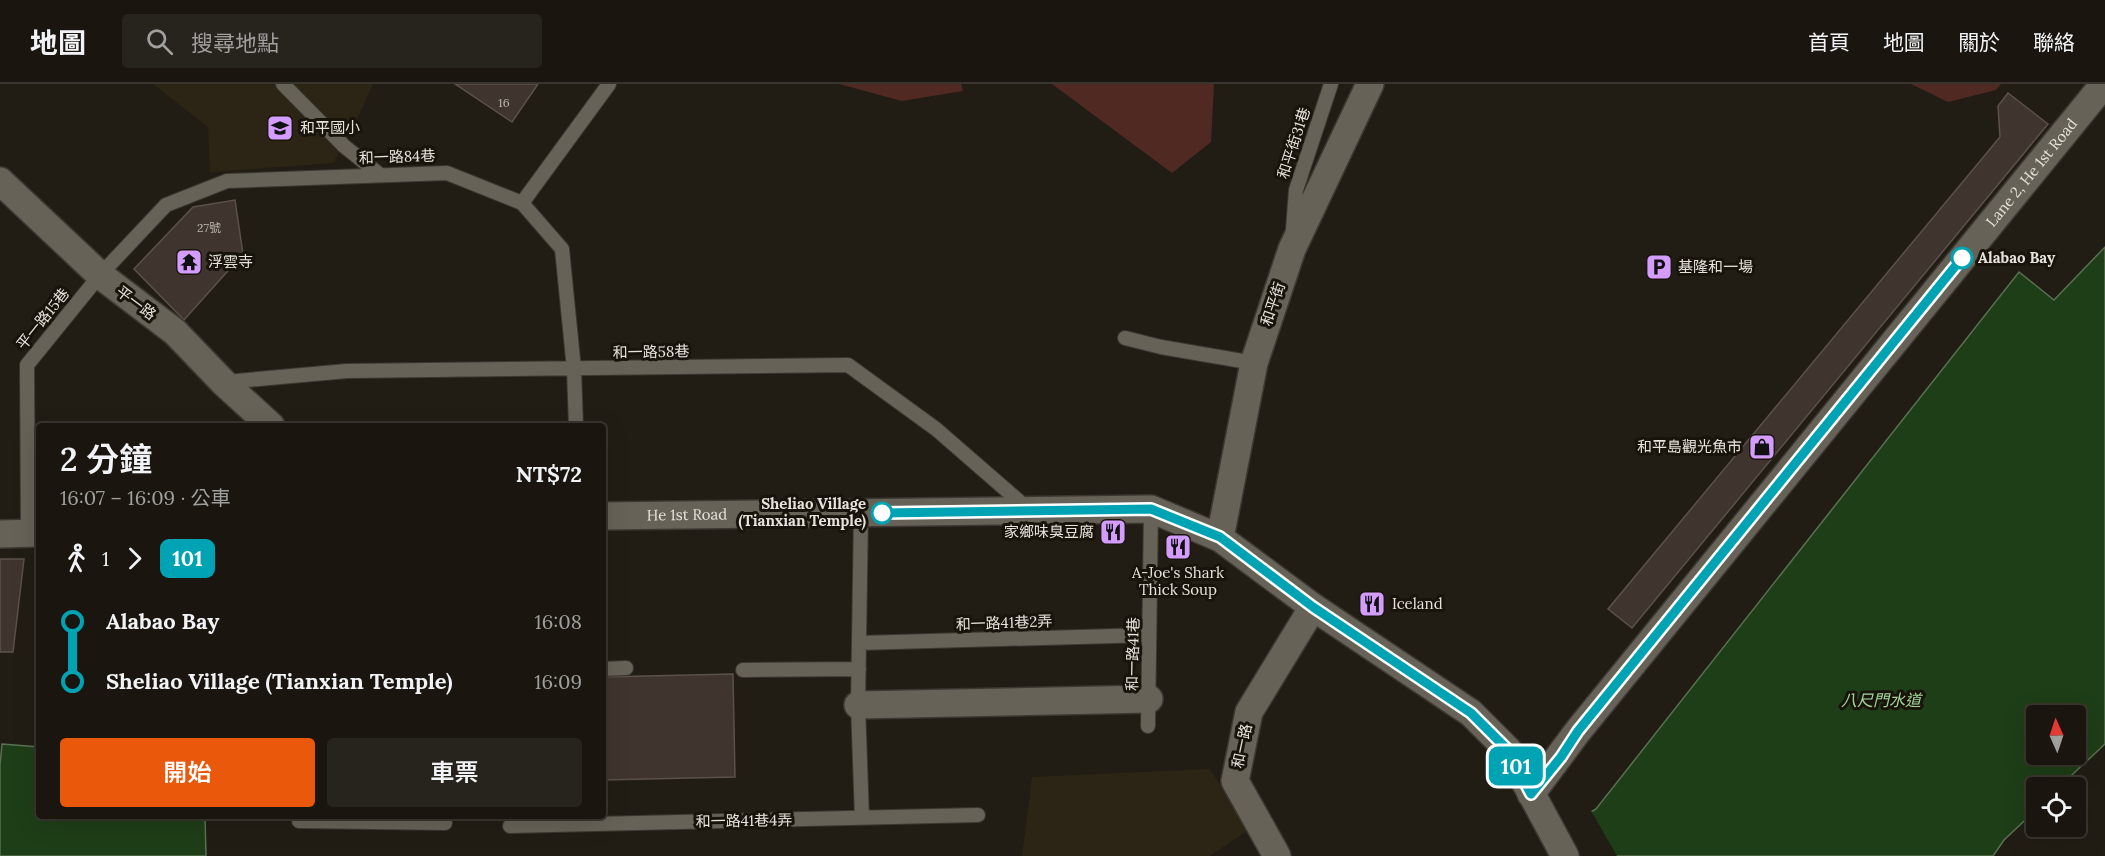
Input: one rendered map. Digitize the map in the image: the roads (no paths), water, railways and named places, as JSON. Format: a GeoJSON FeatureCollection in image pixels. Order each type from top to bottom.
{"type":"FeatureCollection","features":[{"type":"Feature","properties":{"kind":"street","name":"和平街"},"geometry":{"type":"LineString","coordinates":[[1220,537],[1254,363],[1292,249],[1370,84]]}},
{"type":"Feature","properties":{"kind":"street","name":"Lane 2, He 1st Road"},"geometry":{"type":"LineString","coordinates":[[1535,802],[1578,731],[2104,84]]}},
{"type":"Feature","properties":{"kind":"street","name":"平一路"},"geometry":{"type":"LineString","coordinates":[[0,182],[100,275],[175,332],[223,382],[268,423]]}},
{"type":"Feature","properties":{"kind":"street","name":"He 1st Road"},"geometry":{"type":"LineString","coordinates":[[606,516],[1151,509],[1220,537],[1313,607],[1471,713],[1508,750],[1565,856]]}},
{"type":"Feature","properties":{"kind":"street"},"geometry":{"type":"LineString","coordinates":[[0,534],[33,533]]}},
{"type":"Feature","properties":{"kind":"street","name":"和一路"},"geometry":{"type":"LineString","coordinates":[[1276,856],[1235,781],[1249,712],[1313,607]]}},
{"type":"Feature","properties":{"kind":"street"},"geometry":{"type":"LineString","coordinates":[[858,705],[1149,699]]}},
{"type":"Feature","properties":{"kind":"lane"},"geometry":{"type":"LineString","coordinates":[[283,84],[344,146],[379,174]]}},
{"type":"Feature","properties":{"kind":"lane"},"geometry":{"type":"LineString","coordinates":[[522,203],[609,84]]}},
{"type":"Feature","properties":{"kind":"lane","name":"和平街31巷"},"geometry":{"type":"LineString","coordinates":[[1292,249],[1296,190],[1331,84]]}},
{"type":"Feature","properties":{"kind":"lane","name":"和一路84巷"},"geometry":{"type":"LineString","coordinates":[[100,275],[166,205],[227,181],[447,172],[522,203],[562,249],[574,369],[576,423]]}},
{"type":"Feature","properties":{"kind":"lane","name":"平一路15巷"},"geometry":{"type":"LineString","coordinates":[[33,533],[27,365],[100,275]]}},
{"type":"Feature","properties":{"kind":"lane"},"geometry":{"type":"LineString","coordinates":[[1125,338],[1161,347],[1254,363]]}},
{"type":"Feature","properties":{"kind":"lane","name":"和一路58巷"},"geometry":{"type":"LineString","coordinates":[[223,382],[347,371],[848,365],[936,429],[1029,510]]}},
{"type":"Feature","properties":{"kind":"lane","name":"和一路41巷"},"geometry":{"type":"LineString","coordinates":[[1148,726],[1151,509]]}},
{"type":"Feature","properties":{"kind":"lane"},"geometry":{"type":"LineString","coordinates":[[861,513],[858,705],[862,818]]}},
{"type":"Feature","properties":{"kind":"lane","name":"和一路41巷2弄"},"geometry":{"type":"LineString","coordinates":[[859,643],[1149,635]]}},
{"type":"Feature","properties":{"kind":"lane"},"geometry":{"type":"LineString","coordinates":[[606,669],[626,668]]}},
{"type":"Feature","properties":{"kind":"lane"},"geometry":{"type":"LineString","coordinates":[[743,670],[859,669]]}},
{"type":"Feature","properties":{"kind":"lane","name":"和一路41巷4弄"},"geometry":{"type":"LineString","coordinates":[[510,826],[978,815]]}},
{"type":"Feature","properties":{"kind":"lane"},"geometry":{"type":"LineString","coordinates":[[299,819],[445,823]]}},
{"type":"Feature","properties":{"kind":"water","name":"八尺門水道"},"geometry":{"type":"Polygon","coordinates":[[[2105,247],[2105,744],[2086,762],[2086,705],[2026,705],[2026,765],[2083,765],[2070,777],[2026,777],[2026,819],[2004,840],[1993,856],[1518,856],[1596,809],[2019,272],[2054,300],[2105,247]]]}},
{"type":"Feature","properties":{"kind":"water"},"geometry":{"type":"Polygon","coordinates":[[[2,744],[36,747],[36,819],[205,819],[206,856],[0,856],[2,744]]]}},
{"type":"Feature","properties":{"kind":"place","name":"和平國小"},"geometry":{"type":"Point","coordinates":[280,128]}},
{"type":"Feature","properties":{"kind":"place","name":"Alabao Bay"},"geometry":{"type":"Point","coordinates":[1962,258]}},
{"type":"Feature","properties":{"kind":"place","name":"浮雲寺"},"geometry":{"type":"Point","coordinates":[189,262]}},
{"type":"Feature","properties":{"kind":"place","name":"基隆和一場"},"geometry":{"type":"Point","coordinates":[1659,267]}},
{"type":"Feature","properties":{"kind":"place","name":"和平島觀光魚市"},"geometry":{"type":"Point","coordinates":[1762,447]}},
{"type":"Feature","properties":{"kind":"place","name":"Sheliao Village (Tianxian Temple)"},"geometry":{"type":"Point","coordinates":[882,513]}},
{"type":"Feature","properties":{"kind":"place","name":"家鄉味臭豆腐"},"geometry":{"type":"Point","coordinates":[1113,532]}},
{"type":"Feature","properties":{"kind":"place","name":"A-Joe's Shark Thick Soup"},"geometry":{"type":"Point","coordinates":[1178,547]}},
{"type":"Feature","properties":{"kind":"place","name":"Iceland"},"geometry":{"type":"Point","coordinates":[1372,604]}}]}
